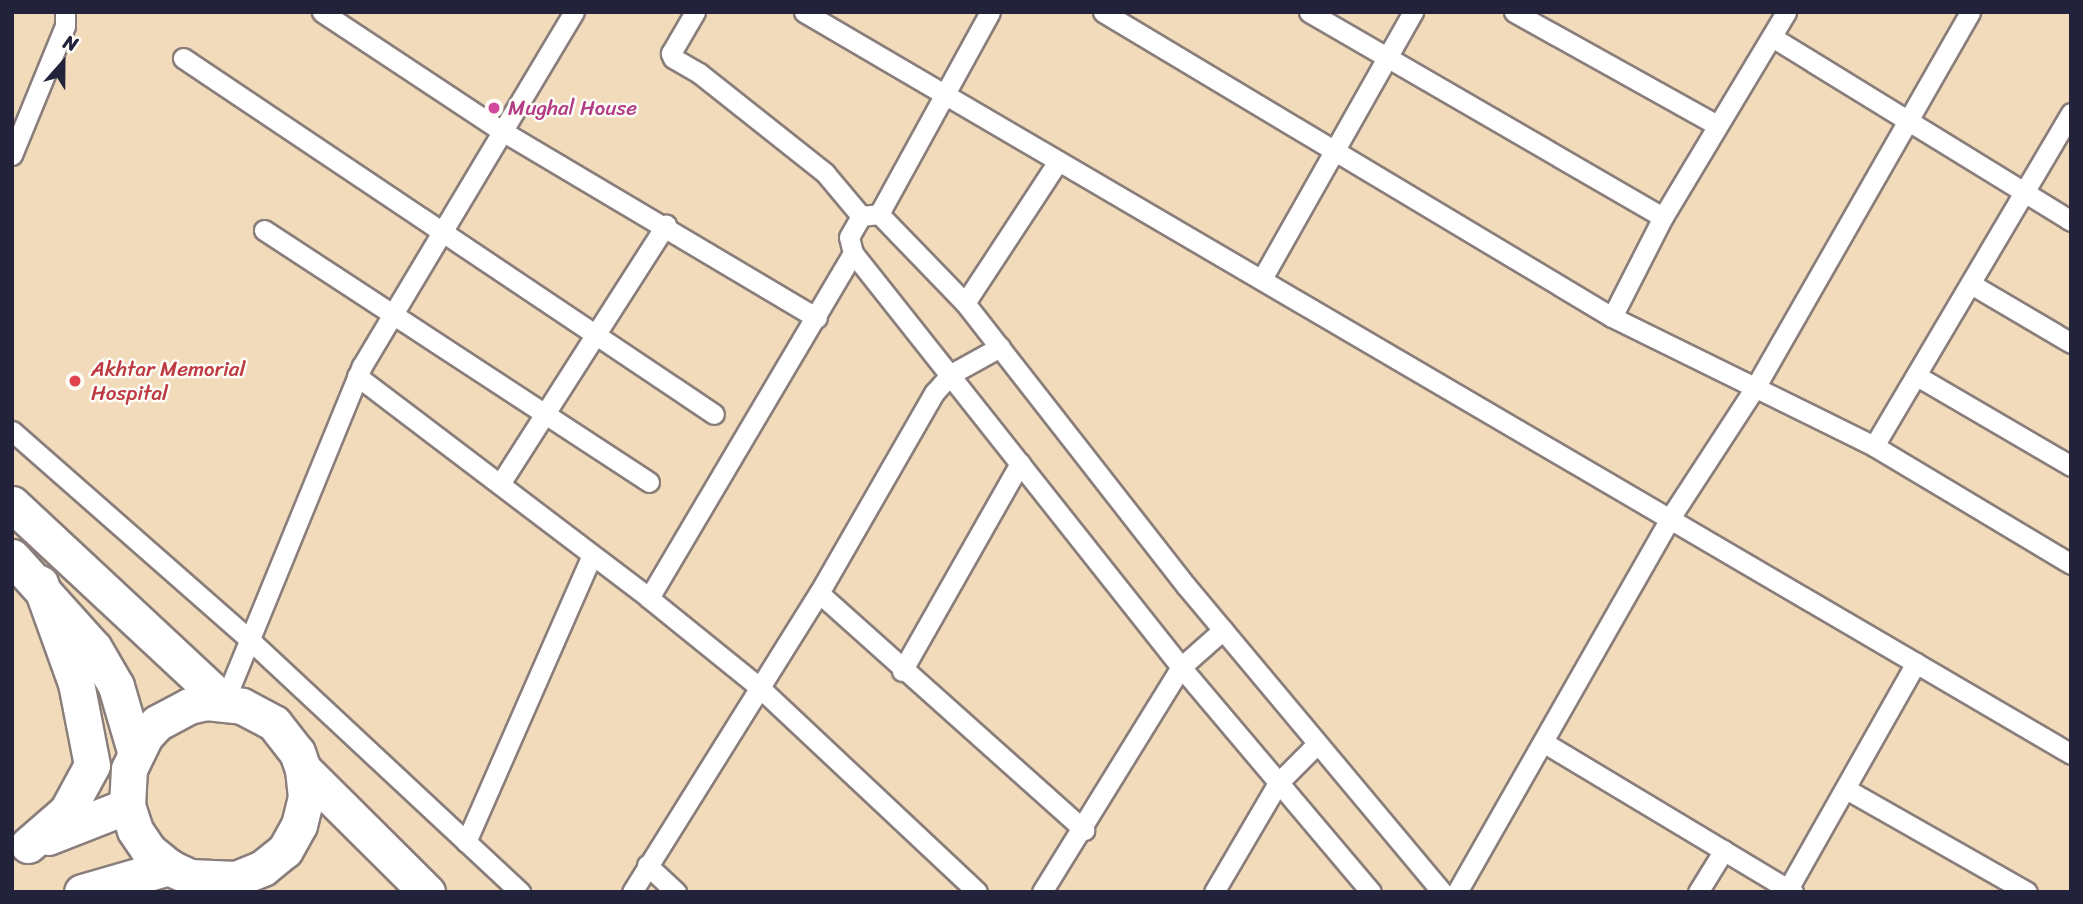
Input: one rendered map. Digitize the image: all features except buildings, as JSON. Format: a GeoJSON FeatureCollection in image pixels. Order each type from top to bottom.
{"type":"FeatureCollection","features":[{"type":"Feature","properties":{"kind":"highway"},"geometry":{"type":"LineString","coordinates":[[12,504],[224,702]]}},
{"type":"Feature","properties":{"kind":"highway"},"geometry":{"type":"LineString","coordinates":[[12,557],[26,578],[76,683],[92,765],[67,811],[20,848]]}},
{"type":"Feature","properties":{"kind":"highway"},"geometry":{"type":"LineString","coordinates":[[26,578],[94,648],[116,686],[135,751]]}},
{"type":"Feature","properties":{"kind":"highway"},"geometry":{"type":"LineString","coordinates":[[224,702],[242,706],[274,723],[297,752],[303,769],[303,807],[299,825],[285,850],[248,885],[213,881],[169,867],[149,851],[135,830],[127,806],[126,787],[135,751],[151,730],[172,713],[197,704],[224,702]]}},
{"type":"Feature","properties":{"kind":"highway"},"geometry":{"type":"LineString","coordinates":[[303,769],[427,892]]}},
{"type":"Feature","properties":{"kind":"highway"},"geometry":{"type":"LineString","coordinates":[[20,848],[127,806]]}},
{"type":"Feature","properties":{"kind":"highway"},"geometry":{"type":"LineString","coordinates":[[82,892],[169,867]]}},
{"type":"Feature","properties":{"kind":"street"},"geometry":{"type":"LineString","coordinates":[[12,155],[65,26],[65,12]]}},
{"type":"Feature","properties":{"kind":"street"},"geometry":{"type":"LineString","coordinates":[[322,12],[502,131],[666,224],[817,318]]}},
{"type":"Feature","properties":{"kind":"street"},"geometry":{"type":"LineString","coordinates":[[224,702],[252,642],[357,376],[391,313],[574,12]]}},
{"type":"Feature","properties":{"kind":"street"},"geometry":{"type":"LineString","coordinates":[[804,12],[946,94],[1057,163],[1262,277],[2071,754]]}},
{"type":"Feature","properties":{"kind":"street"},"geometry":{"type":"LineString","coordinates":[[990,12],[946,94],[870,215],[849,237],[853,253],[1181,667],[1371,892]]}},
{"type":"Feature","properties":{"kind":"street"},"geometry":{"type":"LineString","coordinates":[[1103,12],[1612,317],[1874,446],[2071,564]]}},
{"type":"Feature","properties":{"kind":"street"},"geometry":{"type":"LineString","coordinates":[[1309,12],[1663,217]]}},
{"type":"Feature","properties":{"kind":"street"},"geometry":{"type":"LineString","coordinates":[[1262,277],[1336,152],[1413,12]]}},
{"type":"Feature","properties":{"kind":"street"},"geometry":{"type":"LineString","coordinates":[[1514,12],[1547,20],[1717,125]]}},
{"type":"Feature","properties":{"kind":"street"},"geometry":{"type":"LineString","coordinates":[[1612,317],[1663,217],[1786,12]]}},
{"type":"Feature","properties":{"kind":"street"},"geometry":{"type":"LineString","coordinates":[[1457,892],[1670,518],[1756,387],[1970,12]]}},
{"type":"Feature","properties":{"kind":"street"},"geometry":{"type":"LineString","coordinates":[[692,13],[671,52],[673,58],[699,73],[825,173],[965,303],[1316,745],[1442,892]]}},
{"type":"Feature","properties":{"kind":"street"},"geometry":{"type":"LineString","coordinates":[[1772,37],[2071,221]]}},
{"type":"Feature","properties":{"kind":"street"},"geometry":{"type":"LineString","coordinates":[[183,58],[714,414]]}},
{"type":"Feature","properties":{"kind":"street"},"geometry":{"type":"LineString","coordinates":[[1874,446],[2071,113]]}},
{"type":"Feature","properties":{"kind":"street"},"geometry":{"type":"LineString","coordinates":[[965,303],[1057,163]]}},
{"type":"Feature","properties":{"kind":"street"},"geometry":{"type":"LineString","coordinates":[[500,484],[666,224]]}},
{"type":"Feature","properties":{"kind":"street"},"geometry":{"type":"LineString","coordinates":[[264,230],[649,482]]}},
{"type":"Feature","properties":{"kind":"street"},"geometry":{"type":"LineString","coordinates":[[649,598],[853,253]]}},
{"type":"Feature","properties":{"kind":"street"},"geometry":{"type":"LineString","coordinates":[[1971,284],[2071,343]]}},
{"type":"Feature","properties":{"kind":"street"},"geometry":{"type":"LineString","coordinates":[[632,892],[819,593],[918,418],[951,374],[1000,347]]}},
{"type":"Feature","properties":{"kind":"street"},"geometry":{"type":"LineString","coordinates":[[357,376],[649,598],[759,687],[977,892]]}},
{"type":"Feature","properties":{"kind":"street"},"geometry":{"type":"LineString","coordinates":[[1917,376],[2071,466]]}},
{"type":"Feature","properties":{"kind":"street"},"geometry":{"type":"LineString","coordinates":[[12,430],[252,642],[520,892]]}},
{"type":"Feature","properties":{"kind":"street"},"geometry":{"type":"LineString","coordinates":[[902,671],[1020,463]]}},
{"type":"Feature","properties":{"kind":"street"},"geometry":{"type":"LineString","coordinates":[[466,842],[592,555]]}},
{"type":"Feature","properties":{"kind":"street"},"geometry":{"type":"LineString","coordinates":[[819,593],[902,671],[1084,830]]}},
{"type":"Feature","properties":{"kind":"street"},"geometry":{"type":"LineString","coordinates":[[1042,892],[1084,830],[1181,667],[1223,630]]}},
{"type":"Feature","properties":{"kind":"street"},"geometry":{"type":"LineString","coordinates":[[1544,742],[1790,890],[1916,663]]}},
{"type":"Feature","properties":{"kind":"street"},"geometry":{"type":"LineString","coordinates":[[1214,892],[1278,783],[1316,745]]}},
{"type":"Feature","properties":{"kind":"street"},"geometry":{"type":"LineString","coordinates":[[1846,789],[2027,892]]}},
{"type":"Feature","properties":{"kind":"street"},"geometry":{"type":"LineString","coordinates":[[1698,892],[1724,850]]}},
{"type":"Feature","properties":{"kind":"street"},"geometry":{"type":"LineString","coordinates":[[647,865],[676,892]]}},
{"type":"Feature","properties":{"kind":"place","name":"Mughal House"},"geometry":{"type":"Point","coordinates":[494,108]}},
{"type":"Feature","properties":{"kind":"place","name":"Akhtar Memorial Hospital"},"geometry":{"type":"Point","coordinates":[75,381]}}]}
